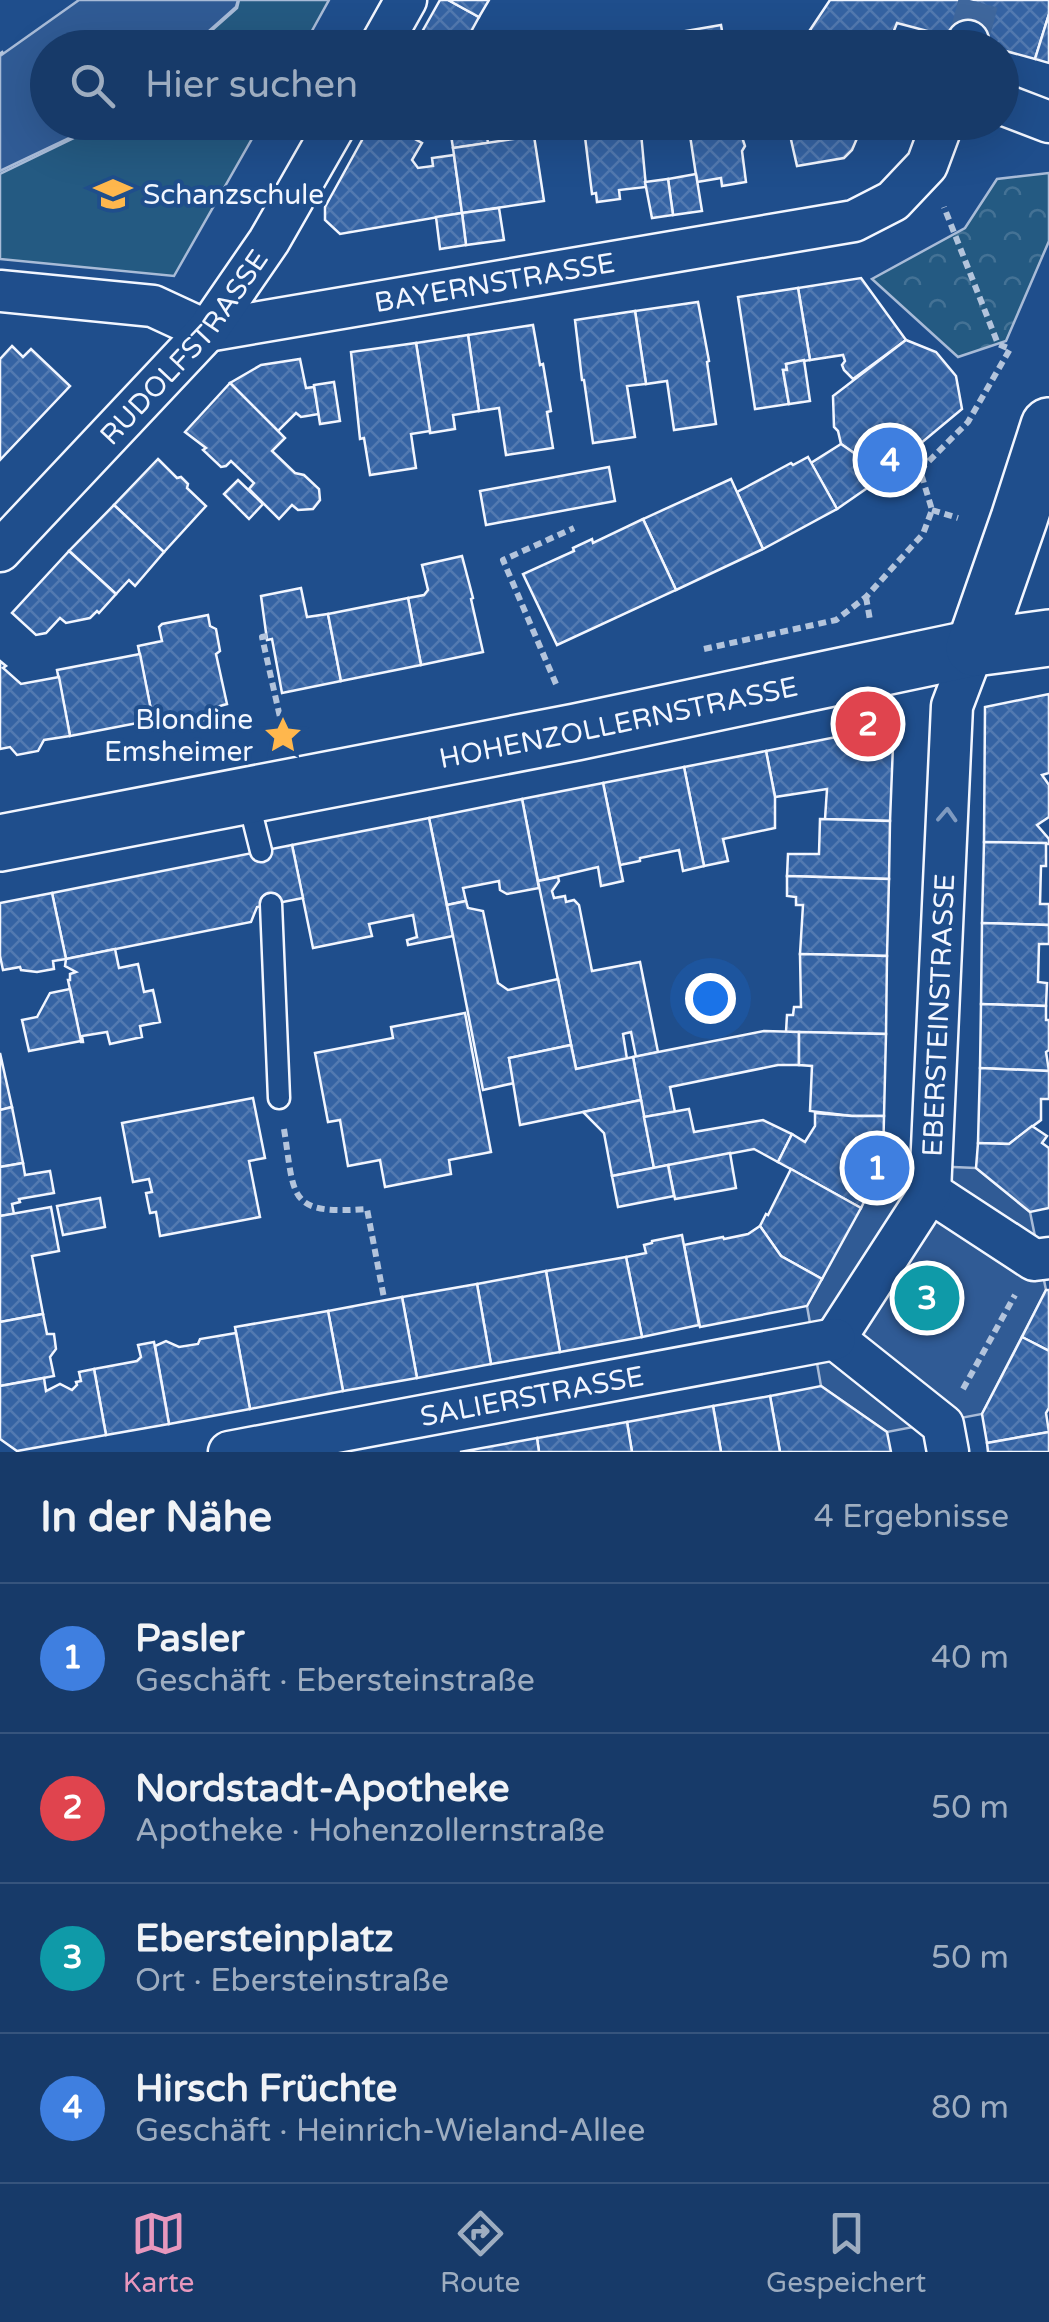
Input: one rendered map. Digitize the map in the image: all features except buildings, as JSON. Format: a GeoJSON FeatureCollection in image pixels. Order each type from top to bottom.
{"type":"FeatureCollection","features":[{"type":"Feature","properties":{"kind":"main road"},"geometry":{"type":"LineString","coordinates":[[974,648],[1049,426]]}},
{"type":"Feature","properties":{"kind":"main road","name":"HOHENZOLLERNSTRASSE"},"geometry":{"type":"LineString","coordinates":[[0,843],[248,796],[569,698],[1049,638]]}},
{"type":"Feature","properties":{"kind":"street"},"geometry":{"type":"LineString","coordinates":[[389,30],[406,0]]}},
{"type":"Feature","properties":{"kind":"street"},"geometry":{"type":"LineString","coordinates":[[1019,111],[1049,122]]}},
{"type":"Feature","properties":{"kind":"street","name":"RUDOLFSTRASSE"},"geometry":{"type":"LineString","coordinates":[[0,551],[208,331],[269,240],[326,140]]}},
{"type":"Feature","properties":{"kind":"street","name":"BAYERNSTRASSE"},"geometry":{"type":"LineString","coordinates":[[208,331],[854,221],[893,201],[927,164],[936,140]]}},
{"type":"Feature","properties":{"kind":"street"},"geometry":{"type":"LineString","coordinates":[[0,291],[154,306],[208,331]]}},
{"type":"Feature","properties":{"kind":"street","name":"EBERSTEINSTRASSE"},"geometry":{"type":"LineString","coordinates":[[836,1339],[930,1192],[952,706],[974,648]]}},
{"type":"Feature","properties":{"kind":"street"},"geometry":{"type":"LineString","coordinates":[[930,1192],[1042,1259]]}},
{"type":"Feature","properties":{"kind":"street"},"geometry":{"type":"LineString","coordinates":[[836,1339],[946,1438]]}},
{"type":"Feature","properties":{"kind":"street","name":"SALIERSTRASSE"},"geometry":{"type":"LineString","coordinates":[[228,1452],[836,1339]]}},
{"type":"Feature","properties":{"kind":"lane"},"geometry":{"type":"LineString","coordinates":[[248,796],[261,851]]}},
{"type":"Feature","properties":{"kind":"lane"},"geometry":{"type":"LineString","coordinates":[[271,904],[278,1098]]}},
{"type":"Feature","properties":{"kind":"path"},"geometry":{"type":"LineString","coordinates":[[700,650],[836,620],[866,597],[923,534],[932,510],[920,470],[968,422],[1010,349],[998,344],[950,222]]}},
{"type":"Feature","properties":{"kind":"path"},"geometry":{"type":"LineString","coordinates":[[932,510],[958,518]]}},
{"type":"Feature","properties":{"kind":"path"},"geometry":{"type":"LineString","coordinates":[[569,698],[503,560],[574,528]]}},
{"type":"Feature","properties":{"kind":"path"},"geometry":{"type":"LineString","coordinates":[[267,636],[262,637],[284,735]]}},
{"type":"Feature","properties":{"kind":"path"},"geometry":{"type":"LineString","coordinates":[[278,1098],[296,1194],[309,1206],[321,1210],[366,1209],[384,1298]]}},
{"type":"Feature","properties":{"kind":"path"},"geometry":{"type":"LineString","coordinates":[[946,1438],[1042,1259]]}},
{"type":"Feature","properties":{"kind":"green space"},"geometry":{"type":"Polygon","coordinates":[[[239,0],[329,0],[312,30],[212,30],[237,8],[239,0]]]}},
{"type":"Feature","properties":{"kind":"green space"},"geometry":{"type":"Polygon","coordinates":[[[70,140],[251,140],[174,276],[0,259],[0,174],[70,140]]]}},
{"type":"Feature","properties":{"kind":"green space"},"geometry":{"type":"Polygon","coordinates":[[[1049,173],[1049,241],[1006,341],[958,357],[872,279],[965,228],[997,179],[1049,173]]]}},
{"type":"Feature","properties":{"kind":"shaded area"},"geometry":{"type":"Polygon","coordinates":[[[79,0],[238,0],[236,7],[210,30],[37,30],[79,0]]]}},
{"type":"Feature","properties":{"kind":"shaded area"},"geometry":{"type":"Polygon","coordinates":[[[30,35],[30,140],[65,140],[0,171],[0,56],[30,35]]]}},
{"type":"Feature","properties":{"kind":"shaded area"},"geometry":{"type":"Polygon","coordinates":[[[883,1164],[976,1168],[1030,1212],[1046,1290],[982,1414],[887,1432],[821,1386],[807,1306],[883,1164]]]}},
{"type":"Feature","properties":{"kind":"tunnel"},"geometry":{"type":"LineString","coordinates":[[971,30],[979,0]]}},
{"type":"Feature","properties":{"kind":"place","name":"Schanzschule"},"geometry":{"type":"Point","coordinates":[113,194]}},
{"type":"Feature","properties":{"kind":"place","name":"Hirsch Früchte"},"geometry":{"type":"Point","coordinates":[890,460]}},
{"type":"Feature","properties":{"kind":"place","name":"Nordstadt-Apotheke"},"geometry":{"type":"Point","coordinates":[868,724]}},
{"type":"Feature","properties":{"kind":"place","name":"Blondine Emsheimer"},"geometry":{"type":"Point","coordinates":[283,735]}},
{"type":"Feature","properties":{"kind":"place","name":"Pasler"},"geometry":{"type":"Point","coordinates":[877,1168]}},
{"type":"Feature","properties":{"kind":"place","name":"Ebersteinplatz"},"geometry":{"type":"Point","coordinates":[927,1298]}}]}
